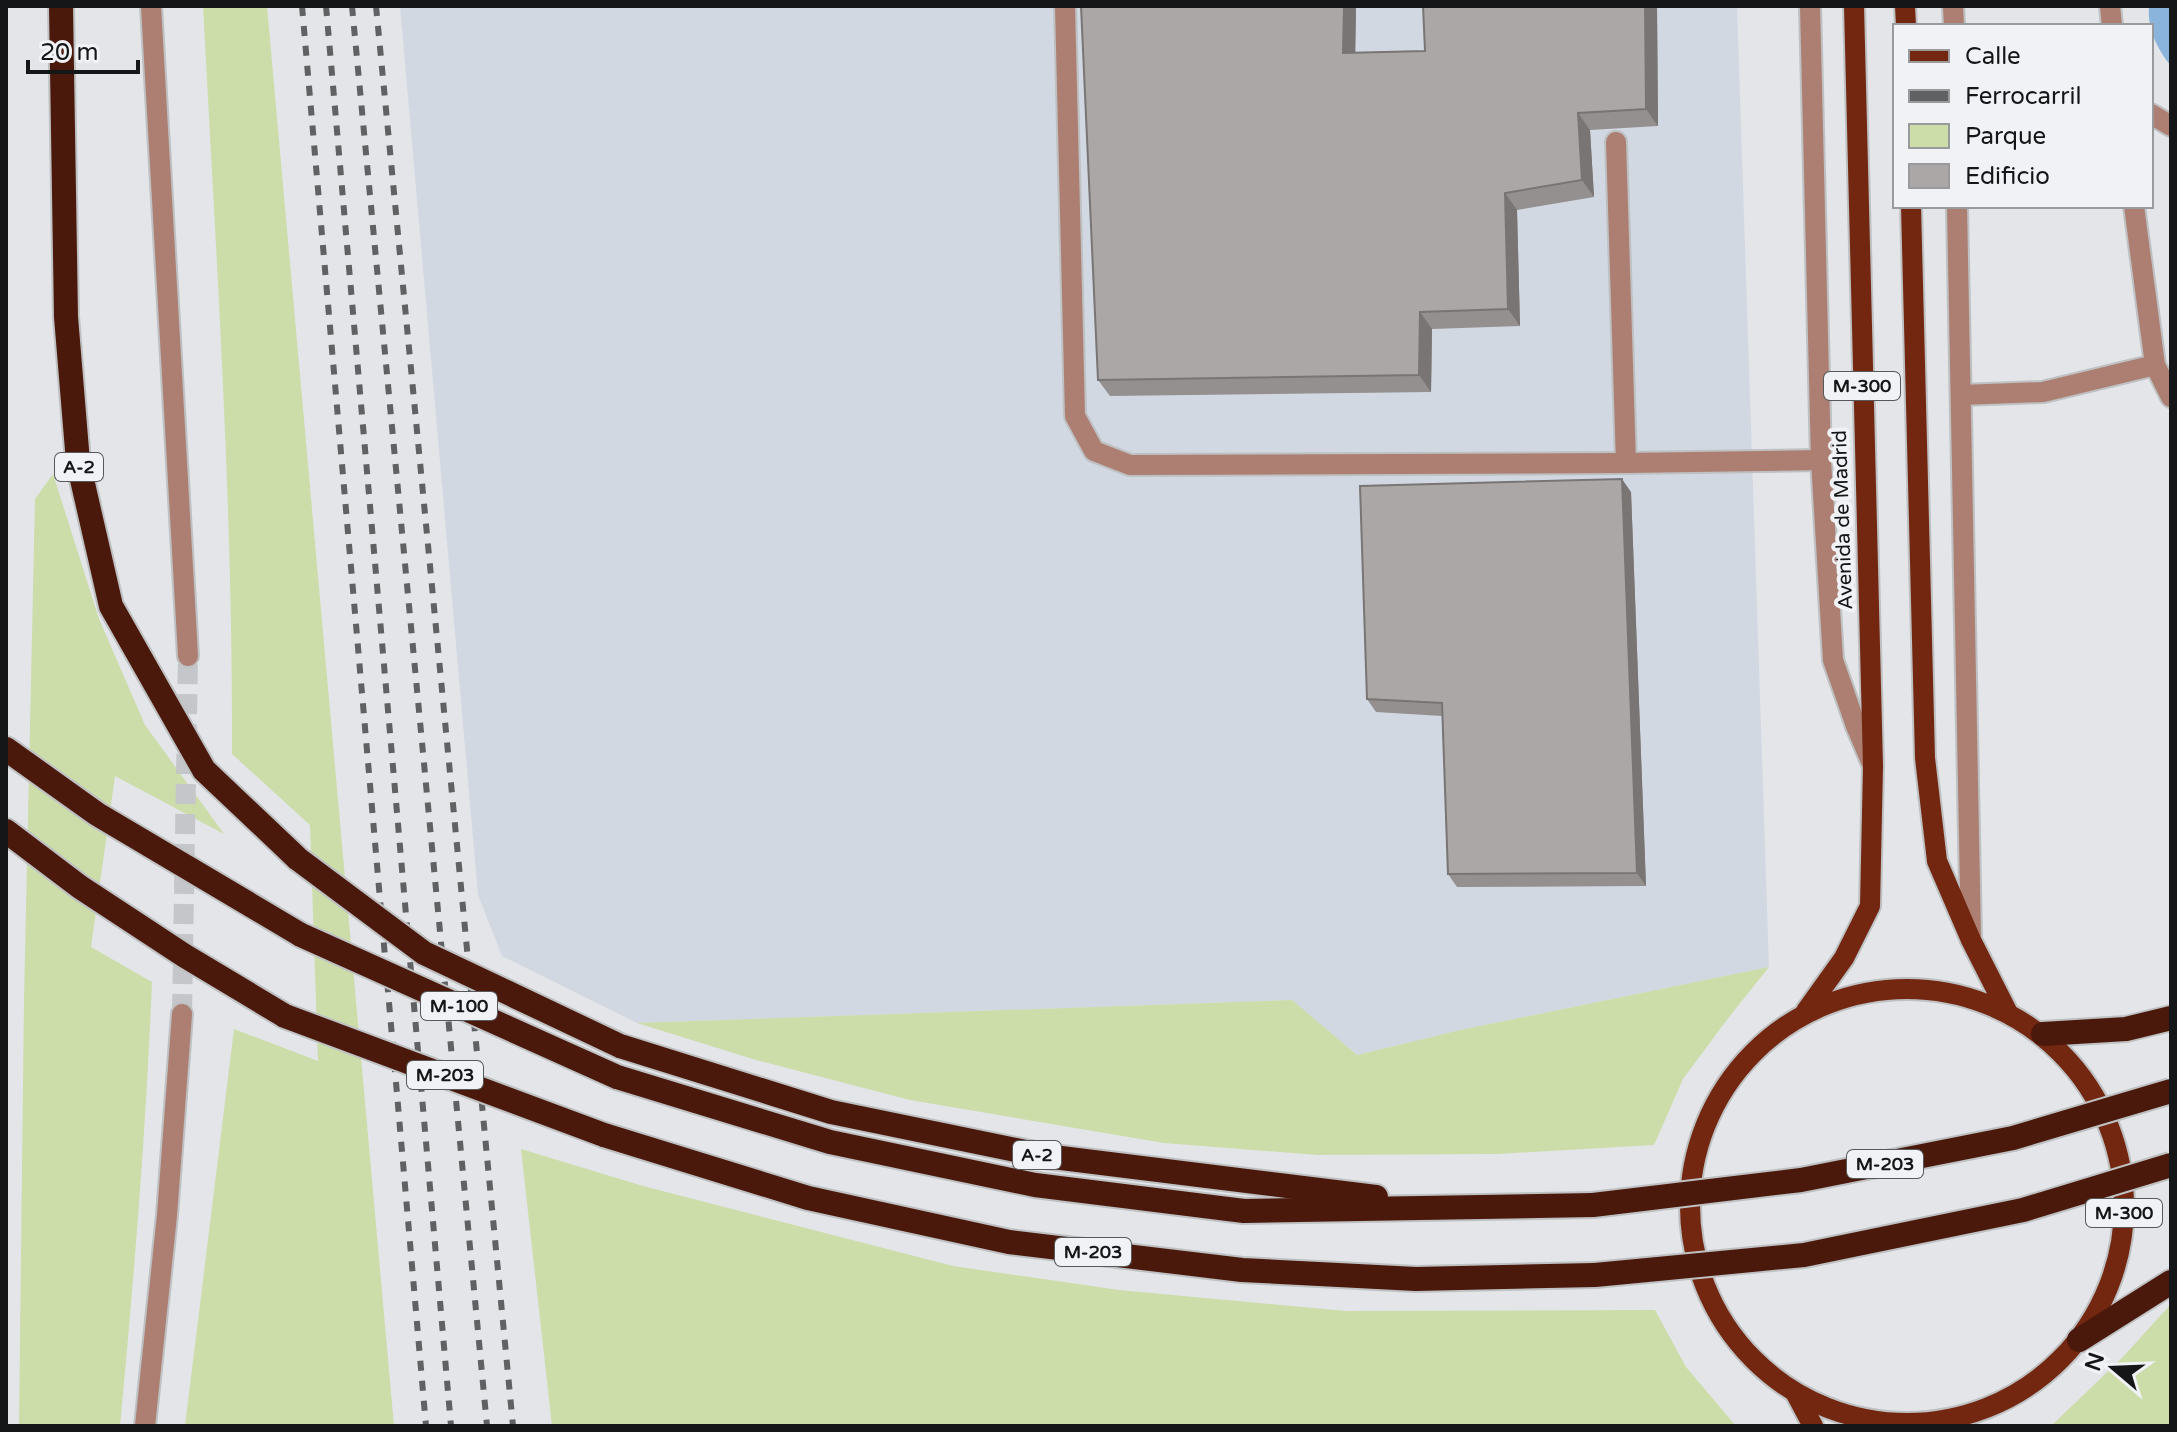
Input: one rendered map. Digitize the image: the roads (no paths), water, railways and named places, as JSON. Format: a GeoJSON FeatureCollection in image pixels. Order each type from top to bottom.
{"type":"FeatureCollection","features":[{"type":"Feature","properties":{"kind":"highway","name":"A-2"},"geometry":{"type":"LineString","coordinates":[[61,6],[66,317],[75,433],[78,462],[111,606],[204,770],[298,859],[424,953],[620,1046],[831,1112],[1045,1156],[1466,1208]]}},
{"type":"Feature","properties":{"kind":"highway","name":"M-100"},"geometry":{"type":"LineString","coordinates":[[6,749],[97,814],[301,935],[617,1077]]}},
{"type":"Feature","properties":{"kind":"highway","name":"M-203"},"geometry":{"type":"LineString","coordinates":[[6,831],[80,887],[185,956],[285,1016],[604,1135],[808,1198],[1009,1242],[1242,1270],[1416,1279],[1595,1275],[1804,1255],[2023,1210],[2171,1165]]}},
{"type":"Feature","properties":{"kind":"highway"},"geometry":{"type":"LineString","coordinates":[[2043,1034],[2126,1029],[2171,1018]]}},
{"type":"Feature","properties":{"kind":"highway","name":"M-203"},"geometry":{"type":"LineString","coordinates":[[617,1077],[830,1142],[1035,1185],[1244,1211],[1593,1205],[1801,1180],[2013,1138],[2171,1091]]}},
{"type":"Feature","properties":{"kind":"highway"},"geometry":{"type":"LineString","coordinates":[[2079,1340],[2171,1282]]}},
{"type":"Feature","properties":{"kind":"main road","name":"Avenida de Madrid"},"geometry":{"type":"LineString","coordinates":[[1804,1013],[1844,958],[1870,906],[1873,766],[1854,6]]}},
{"type":"Feature","properties":{"kind":"main road","name":"M-300"},"geometry":{"type":"LineString","coordinates":[[1911,208],[1925,758],[1937,861],[1971,940],[2007,1011]]}},
{"type":"Feature","properties":{"kind":"main road","name":"M-300"},"geometry":{"type":"LineString","coordinates":[[1922,988],[2007,1011],[2043,1034],[2073,1064],[2108,1119],[2125,1206],[2115,1271],[2079,1340],[2043,1376],[1994,1406],[1929,1423],[1874,1422],[1796,1394],[1742,1349],[1703,1285],[1689,1218],[1694,1158],[1710,1112],[1747,1057],[1804,1013],[1845,996],[1922,988]]}},
{"type":"Feature","properties":{"kind":"main road","name":"M-300"},"geometry":{"type":"LineString","coordinates":[[1796,1394],[1813,1426]]}},
{"type":"Feature","properties":{"kind":"main road"},"geometry":{"type":"LineString","coordinates":[[1985,1426],[1994,1406]]}},
{"type":"Feature","properties":{"kind":"street"},"geometry":{"type":"LineString","coordinates":[[151,6],[188,656]]}},
{"type":"Feature","properties":{"kind":"street"},"geometry":{"type":"LineString","coordinates":[[1065,6],[1075,416],[1094,451],[1130,465],[1821,460]]}},
{"type":"Feature","properties":{"kind":"street"},"geometry":{"type":"LineString","coordinates":[[1810,6],[1821,460],[1833,660],[1873,766]]}},
{"type":"Feature","properties":{"kind":"street"},"geometry":{"type":"LineString","coordinates":[[2153,115],[2171,126]]}},
{"type":"Feature","properties":{"kind":"street"},"geometry":{"type":"LineString","coordinates":[[1616,142],[1626,463]]}},
{"type":"Feature","properties":{"kind":"street","name":"M-300"},"geometry":{"type":"LineString","coordinates":[[1957,208],[1971,940]]}},
{"type":"Feature","properties":{"kind":"street"},"geometry":{"type":"LineString","coordinates":[[2134,208],[2155,365],[2171,397]]}},
{"type":"Feature","properties":{"kind":"street"},"geometry":{"type":"LineString","coordinates":[[1961,395],[2043,392],[2155,365]]}},
{"type":"Feature","properties":{"kind":"street"},"geometry":{"type":"LineString","coordinates":[[145,1426],[167,1215],[182,1014]]}},
{"type":"Feature","properties":{"kind":"water"},"geometry":{"type":"Polygon","coordinates":[[[2149,6],[2171,6],[2171,66],[2161,53],[2150,22],[2149,6]]]}},
{"type":"Feature","properties":{"kind":"tunnel"},"geometry":{"type":"LineString","coordinates":[[182,1014],[188,656]]}},
{"type":"Feature","properties":{"kind":"railway"},"geometry":{"type":"LineString","coordinates":[[302,6],[426,1426]]}},
{"type":"Feature","properties":{"kind":"railway"},"geometry":{"type":"LineString","coordinates":[[326,6],[451,1426]]}},
{"type":"Feature","properties":{"kind":"railway"},"geometry":{"type":"LineString","coordinates":[[352,6],[487,1426]]}},
{"type":"Feature","properties":{"kind":"railway"},"geometry":{"type":"LineString","coordinates":[[376,6],[513,1426]]}}]}
